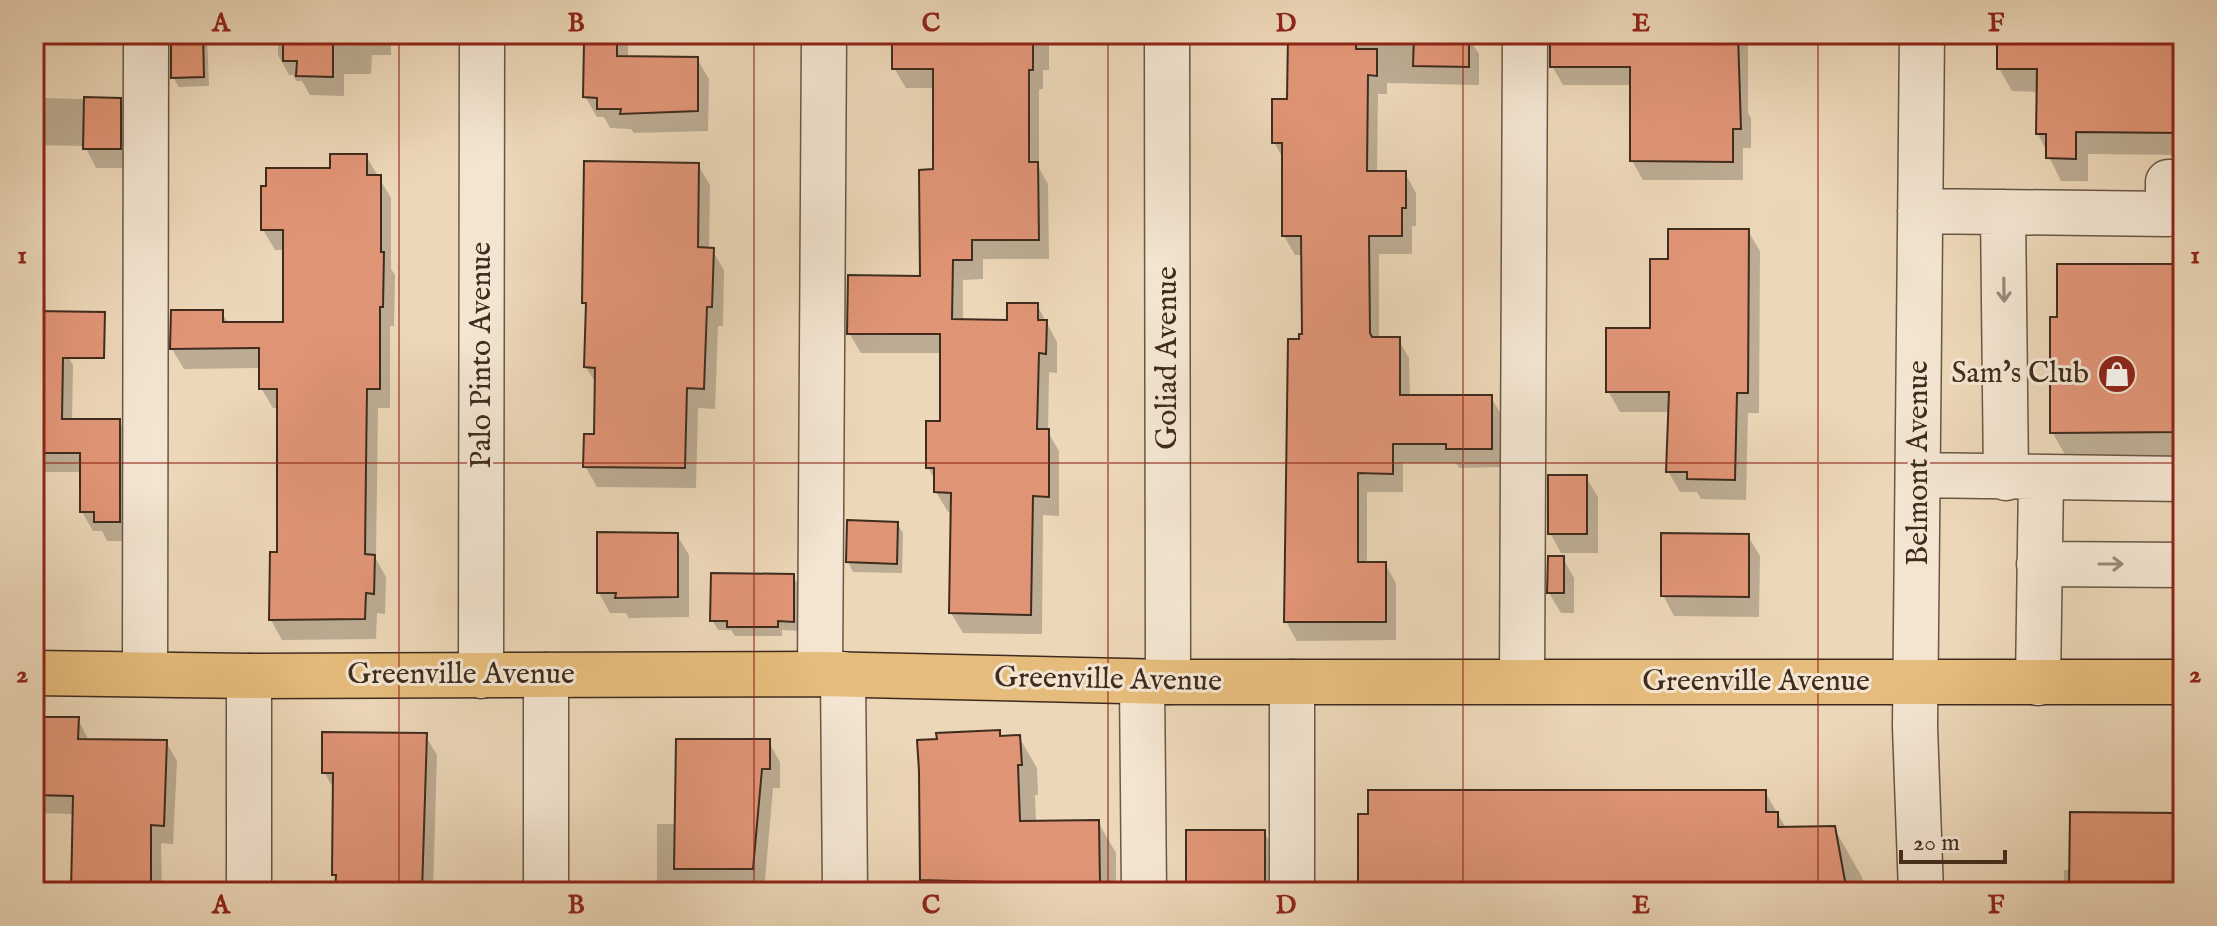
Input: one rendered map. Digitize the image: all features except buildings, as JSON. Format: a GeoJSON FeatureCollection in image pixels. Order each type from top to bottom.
{"type":"FeatureCollection","features":[{"type":"Feature","properties":{"kind":"main road","name":"Greenville Avenue"},"geometry":{"type":"LineString","coordinates":[[34,673],[249,676],[832,674],[1155,682],[2183,682]]}},
{"type":"Feature","properties":{"kind":"street"},"geometry":{"type":"LineString","coordinates":[[145,674],[146,34]]}},
{"type":"Feature","properties":{"kind":"street","name":"Palo Pinto Avenue"},"geometry":{"type":"LineString","coordinates":[[481,676],[482,34]]}},
{"type":"Feature","properties":{"kind":"street"},"geometry":{"type":"LineString","coordinates":[[824,34],[832,674],[845,892]]}},
{"type":"Feature","properties":{"kind":"street","name":"Goliad Avenue"},"geometry":{"type":"LineString","coordinates":[[1144,892],[1155,682],[1167,34]]}},
{"type":"Feature","properties":{"kind":"street"},"geometry":{"type":"LineString","coordinates":[[1522,680],[1525,34]]}},
{"type":"Feature","properties":{"kind":"street","name":"Belmont Avenue"},"geometry":{"type":"LineString","coordinates":[[1921,892],[1915,727],[1922,34]]}},
{"type":"Feature","properties":{"kind":"street"},"geometry":{"type":"LineString","coordinates":[[1920,211],[2168,214],[2168,182],[2183,182]]}},
{"type":"Feature","properties":{"kind":"street"},"geometry":{"type":"LineString","coordinates":[[2003,212],[2023,479],[2039,564],[2038,683]]}},
{"type":"Feature","properties":{"kind":"street"},"geometry":{"type":"LineString","coordinates":[[1919,475],[2023,479],[2183,479]]}},
{"type":"Feature","properties":{"kind":"street"},"geometry":{"type":"LineString","coordinates":[[2039,564],[2183,565]]}},
{"type":"Feature","properties":{"kind":"street"},"geometry":{"type":"LineString","coordinates":[[546,675],[546,892]]}},
{"type":"Feature","properties":{"kind":"street"},"geometry":{"type":"LineString","coordinates":[[249,676],[249,892]]}},
{"type":"Feature","properties":{"kind":"street"},"geometry":{"type":"LineString","coordinates":[[1292,682],[1292,892]]}},
{"type":"Feature","properties":{"kind":"place","name":"Sam's Club"},"geometry":{"type":"Point","coordinates":[2117,374]}}]}
